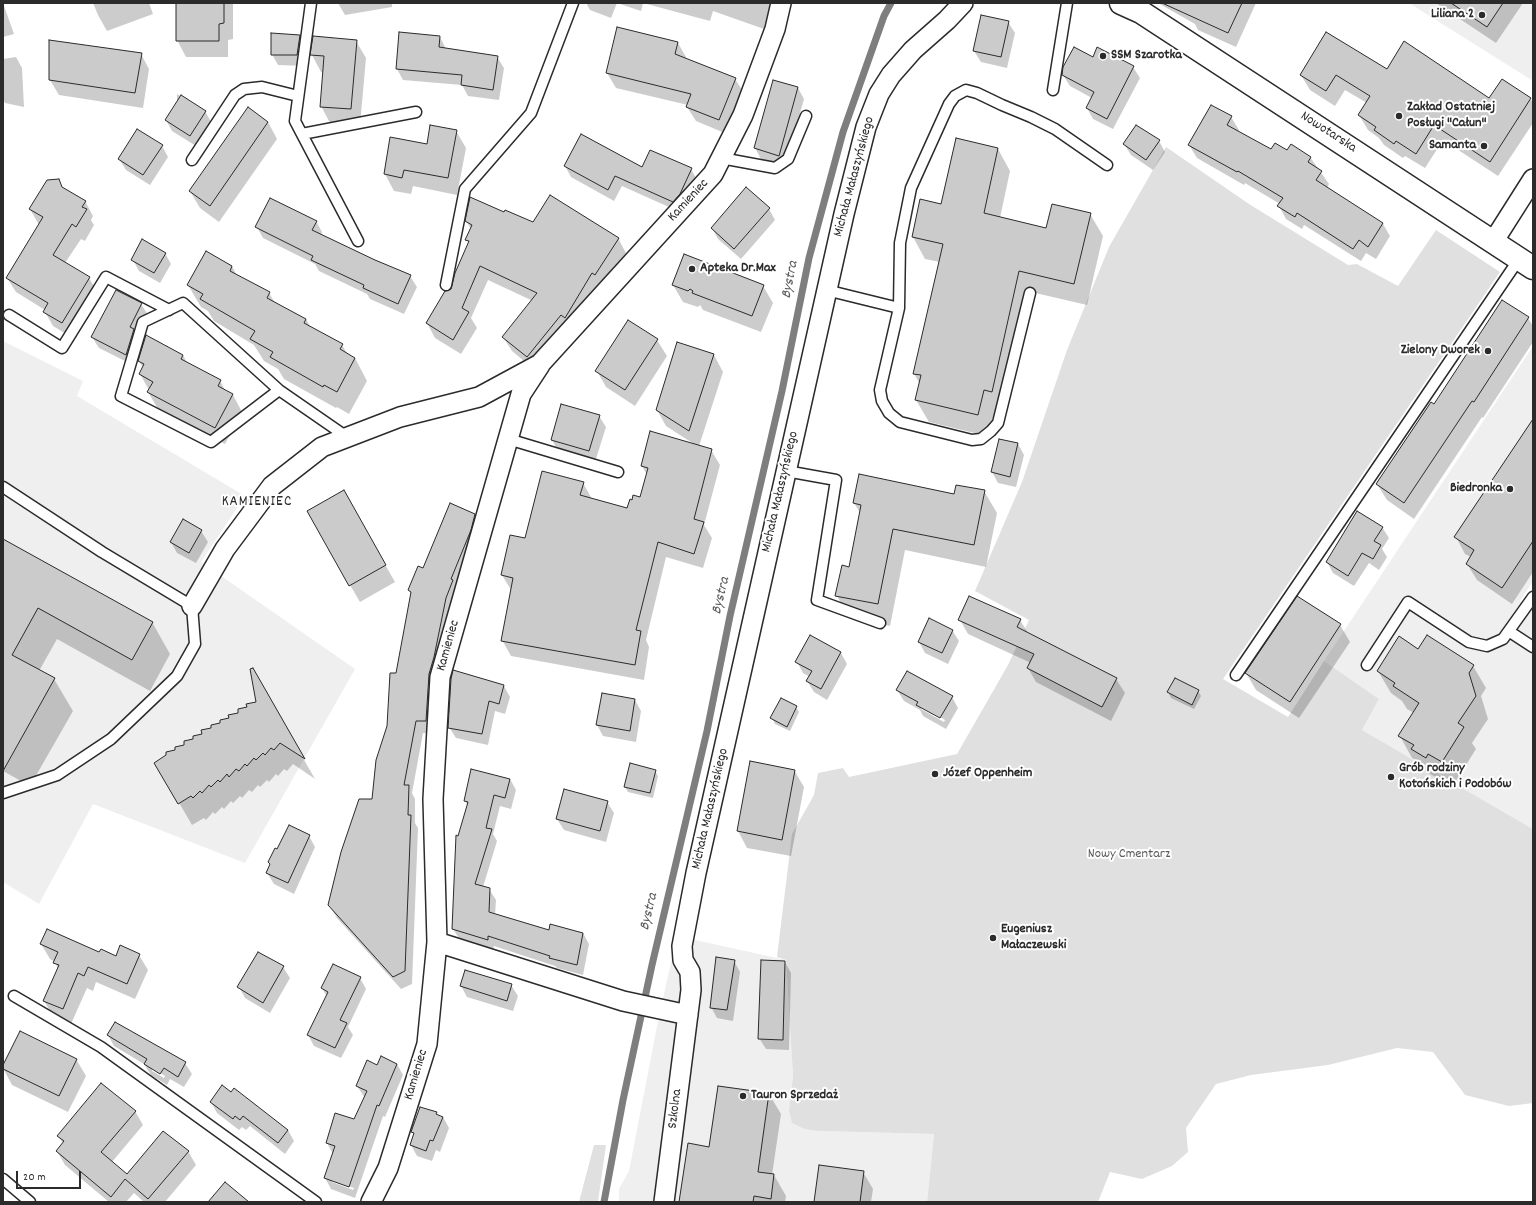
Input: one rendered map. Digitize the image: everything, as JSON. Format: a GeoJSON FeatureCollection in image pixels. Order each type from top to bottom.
{"type":"FeatureCollection","features":[{"type":"Feature","properties":{"kind":"main road","name":"Nowotarska"},"geometry":{"type":"LineString","coordinates":[[1121,3],[1148,16],[1526,263]]}},
{"type":"Feature","properties":{"kind":"street","name":"Kamieniec"},"geometry":{"type":"LineString","coordinates":[[371,1202],[388,1168],[427,1044],[437,942],[433,799],[440,677],[521,394],[540,364],[714,174],[743,115],[775,29],[781,3]]}},
{"type":"Feature","properties":{"kind":"street","name":"Michała Małaszyńskiego"},"geometry":{"type":"LineString","coordinates":[[688,1015],[691,990],[690,972],[683,960],[682,946],[696,873],[826,290],[866,127],[879,94],[891,75],[913,50],[947,20],[963,3]]}},
{"type":"Feature","properties":{"kind":"street"},"geometry":{"type":"LineString","coordinates":[[1493,242],[1533,179]]}},
{"type":"Feature","properties":{"kind":"street","name":"Kamieniec"},"geometry":{"type":"LineString","coordinates":[[192,606],[225,549],[272,486],[322,447],[400,417],[479,397],[540,364]]}},
{"type":"Feature","properties":{"kind":"street"},"geometry":{"type":"LineString","coordinates":[[437,942],[623,1000],[688,1015]]}},
{"type":"Feature","properties":{"kind":"street","name":"Szkolna"},"geometry":{"type":"LineString","coordinates":[[664,1202],[688,1015]]}},
{"type":"Feature","properties":{"kind":"lane"},"geometry":{"type":"LineString","coordinates":[[311,3],[295,121],[358,241]]}},
{"type":"Feature","properties":{"kind":"lane"},"geometry":{"type":"LineString","coordinates":[[446,285],[465,190],[531,113],[573,3]]}},
{"type":"Feature","properties":{"kind":"lane"},"geometry":{"type":"LineString","coordinates":[[1053,90],[1067,3]]}},
{"type":"Feature","properties":{"kind":"lane"},"geometry":{"type":"LineString","coordinates":[[192,160],[236,95],[244,90],[262,87],[298,96]]}},
{"type":"Feature","properties":{"kind":"lane"},"geometry":{"type":"LineString","coordinates":[[1030,293],[998,423],[991,432],[981,438],[972,440],[900,422],[889,412],[882,401],[880,390],[899,308],[900,243],[911,188],[949,104],[956,96],[966,90],[977,93],[1031,117],[1055,129],[1107,165]]}},
{"type":"Feature","properties":{"kind":"lane"},"geometry":{"type":"LineString","coordinates":[[302,134],[416,112]]}},
{"type":"Feature","properties":{"kind":"lane"},"geometry":{"type":"LineString","coordinates":[[721,158],[775,168],[788,159],[806,116]]}},
{"type":"Feature","properties":{"kind":"lane"},"geometry":{"type":"LineString","coordinates":[[1236,675],[1526,263]]}},
{"type":"Feature","properties":{"kind":"lane"},"geometry":{"type":"LineString","coordinates":[[9,315],[62,348],[106,277],[169,310]]}},
{"type":"Feature","properties":{"kind":"lane"},"geometry":{"type":"LineString","coordinates":[[826,290],[899,308]]}},
{"type":"Feature","properties":{"kind":"lane"},"geometry":{"type":"LineString","coordinates":[[279,390],[211,442],[121,396],[142,322],[183,303],[279,390],[347,437]]}},
{"type":"Feature","properties":{"kind":"lane"},"geometry":{"type":"LineString","coordinates":[[508,439],[618,472]]}},
{"type":"Feature","properties":{"kind":"lane"},"geometry":{"type":"LineString","coordinates":[[786,471],[836,480],[817,600],[880,623]]}},
{"type":"Feature","properties":{"kind":"lane"},"geometry":{"type":"LineString","coordinates":[[3,487],[102,552],[192,606],[195,644],[177,676],[111,739],[56,775],[3,793]]}},
{"type":"Feature","properties":{"kind":"lane"},"geometry":{"type":"LineString","coordinates":[[1368,664],[1408,602],[1469,642],[1487,646],[1503,639],[1510,632],[1533,597]]}},
{"type":"Feature","properties":{"kind":"lane"},"geometry":{"type":"LineString","coordinates":[[1510,632],[1533,647]]}},
{"type":"Feature","properties":{"kind":"lane"},"geometry":{"type":"LineString","coordinates":[[14,996],[101,1047],[316,1202]]}},
{"type":"Feature","properties":{"kind":"lane"},"geometry":{"type":"LineString","coordinates":[[3,1179],[30,1202]]}},
{"type":"Feature","properties":{"kind":"shaded area"},"geometry":{"type":"Polygon","coordinates":[[[1409,3],[1533,3],[1533,81],[1409,3]]]}},
{"type":"Feature","properties":{"kind":"shaded area"},"geometry":{"type":"Polygon","coordinates":[[[3,341],[83,381],[77,396],[245,496],[201,562],[355,669],[245,863],[93,804],[39,904],[3,882],[3,341]]]}},
{"type":"Feature","properties":{"kind":"shaded area"},"geometry":{"type":"Polygon","coordinates":[[[1533,346],[1533,581],[1520,601],[1533,611],[1533,829],[1362,730],[1379,699],[1324,661],[1533,346]]]}},
{"type":"Feature","properties":{"kind":"shaded area"},"geometry":{"type":"Polygon","coordinates":[[[677,936],[786,960],[793,1076],[789,1110],[819,1131],[934,1134],[927,1202],[619,1202],[619,1189],[629,1171],[659,1016],[677,936]]]}},
{"type":"Feature","properties":{"kind":"green space","name":"Nowy Cmentarz"},"geometry":{"type":"Polygon","coordinates":[[[1166,147],[1249,204],[1348,265],[1357,264],[1398,286],[1436,230],[1500,272],[1223,679],[1288,717],[1324,661],[1379,699],[1362,730],[1533,829],[1533,1103],[1509,1106],[1465,1095],[1433,1052],[1397,1048],[1328,1065],[1251,1075],[1216,1084],[1186,1128],[1188,1152],[1172,1166],[1142,1179],[1110,1172],[1098,1202],[927,1202],[934,1134],[819,1131],[805,1129],[792,1123],[789,1110],[793,1076],[786,960],[777,957],[792,834],[814,795],[818,773],[843,768],[849,777],[957,754],[1008,665],[1029,620],[975,591],[1022,482],[1067,350],[1109,247],[1166,147]]]}},
{"type":"Feature","properties":{"kind":"green space"},"geometry":{"type":"Polygon","coordinates":[[[594,1145],[606,1145],[598,1202],[579,1202],[594,1145]]]}},
{"type":"Feature","properties":{"kind":"building"},"geometry":{"type":"Polygon","coordinates":[[[176,3],[224,3],[224,23],[219,24],[219,41],[176,41],[176,3]]]}},
{"type":"Feature","properties":{"kind":"building"},"geometry":{"type":"Polygon","coordinates":[[[1162,3],[1242,3],[1228,33],[1162,3]]]}},
{"type":"Feature","properties":{"kind":"building","name":"Liliana 2"},"geometry":{"type":"Polygon","coordinates":[[[1451,3],[1503,3],[1487,27],[1451,3]]]}},
{"type":"Feature","properties":{"kind":"building"},"geometry":{"type":"Polygon","coordinates":[[[981,15],[1009,21],[1001,57],[973,51],[981,15]]]}},
{"type":"Feature","properties":{"kind":"building"},"geometry":{"type":"Polygon","coordinates":[[[617,27],[678,42],[675,54],[736,78],[719,120],[686,107],[691,94],[606,73],[617,27]]]}},
{"type":"Feature","properties":{"kind":"building"},"geometry":{"type":"Polygon","coordinates":[[[399,32],[440,36],[439,47],[498,56],[493,90],[461,85],[462,75],[396,69],[399,32]]]}},
{"type":"Feature","properties":{"kind":"building"},"geometry":{"type":"Polygon","coordinates":[[[1326,32],[1387,69],[1404,41],[1489,98],[1502,79],[1531,98],[1490,162],[1434,125],[1416,154],[1396,141],[1394,144],[1374,130],[1376,127],[1358,115],[1370,96],[1336,75],[1326,91],[1300,75],[1326,32]]]}},
{"type":"Feature","properties":{"kind":"building"},"geometry":{"type":"Polygon","coordinates":[[[271,33],[300,35],[297,55],[271,55],[271,33]]]}},
{"type":"Feature","properties":{"kind":"building"},"geometry":{"type":"Polygon","coordinates":[[[313,36],[357,40],[351,109],[320,107],[324,56],[310,55],[313,36]]]}},
{"type":"Feature","properties":{"kind":"building"},"geometry":{"type":"Polygon","coordinates":[[[49,40],[142,53],[135,93],[49,80],[49,40]]]}},
{"type":"Feature","properties":{"kind":"building"},"geometry":{"type":"Polygon","coordinates":[[[1074,47],[1093,57],[1097,47],[1134,66],[1107,119],[1086,108],[1094,92],[1062,75],[1063,67],[1074,47]]]}},
{"type":"Feature","properties":{"kind":"building"},"geometry":{"type":"Polygon","coordinates":[[[773,80],[798,87],[779,156],[754,148],[773,80]]]}},
{"type":"Feature","properties":{"kind":"building"},"geometry":{"type":"Polygon","coordinates":[[[181,95],[206,111],[190,136],[165,120],[181,95]]]}},
{"type":"Feature","properties":{"kind":"building"},"geometry":{"type":"Polygon","coordinates":[[[1211,105],[1232,116],[1227,125],[1271,149],[1275,143],[1287,150],[1291,144],[1311,157],[1308,162],[1322,171],[1316,180],[1383,223],[1368,247],[1359,240],[1353,249],[1297,213],[1295,217],[1277,206],[1283,198],[1238,171],[1237,172],[1188,145],[1211,105]]]}},
{"type":"Feature","properties":{"kind":"building"},"geometry":{"type":"Polygon","coordinates":[[[248,107],[268,122],[210,206],[189,191],[248,107]]]}},
{"type":"Feature","properties":{"kind":"building"},"geometry":{"type":"Polygon","coordinates":[[[430,125],[457,130],[448,178],[404,170],[402,178],[384,174],[390,137],[427,144],[430,125]]]}},
{"type":"Feature","properties":{"kind":"building"},"geometry":{"type":"Polygon","coordinates":[[[1136,125],[1160,140],[1146,160],[1123,144],[1136,125]]]}},
{"type":"Feature","properties":{"kind":"building"},"geometry":{"type":"Polygon","coordinates":[[[137,129],[163,145],[143,175],[118,159],[137,129]]]}},
{"type":"Feature","properties":{"kind":"building"},"geometry":{"type":"Polygon","coordinates":[[[581,134],[642,167],[650,150],[692,168],[680,194],[673,202],[615,176],[608,190],[564,166],[581,134]]]}},
{"type":"Feature","properties":{"kind":"building"},"geometry":{"type":"Polygon","coordinates":[[[956,138],[998,148],[984,213],[1046,228],[1052,204],[1091,213],[1074,284],[1019,271],[992,392],[984,390],[978,415],[915,400],[921,375],[913,374],[943,244],[912,237],[920,199],[941,204],[956,138]]]}},
{"type":"Feature","properties":{"kind":"building"},"geometry":{"type":"Polygon","coordinates":[[[59,179],[62,187],[86,201],[82,207],[87,209],[76,227],[72,224],[53,255],[90,277],[62,323],[43,312],[48,303],[6,278],[43,217],[29,209],[47,180],[59,179]]]}},
{"type":"Feature","properties":{"kind":"building"},"geometry":{"type":"Polygon","coordinates":[[[746,187],[770,208],[734,249],[711,228],[746,187]]]}},
{"type":"Feature","properties":{"kind":"building"},"geometry":{"type":"Polygon","coordinates":[[[550,195],[619,238],[595,275],[592,273],[565,318],[561,315],[527,357],[502,337],[537,293],[480,266],[462,308],[469,312],[453,340],[426,323],[445,291],[451,289],[455,273],[469,241],[465,240],[472,225],[465,221],[470,197],[504,212],[505,210],[533,222],[550,195]]]}},
{"type":"Feature","properties":{"kind":"building"},"geometry":{"type":"Polygon","coordinates":[[[270,198],[317,221],[312,230],[375,260],[411,275],[398,304],[363,288],[364,285],[311,260],[313,256],[255,227],[270,198]]]}},
{"type":"Feature","properties":{"kind":"building"},"geometry":{"type":"Polygon","coordinates":[[[142,239],[166,253],[154,273],[131,260],[142,239]]]}},
{"type":"Feature","properties":{"kind":"building"},"geometry":{"type":"Polygon","coordinates":[[[206,251],[232,266],[230,271],[270,292],[267,298],[306,319],[304,323],[343,344],[340,349],[355,358],[337,392],[324,385],[323,387],[270,357],[273,352],[250,339],[255,331],[200,299],[203,294],[187,285],[206,251]]]}},
{"type":"Feature","properties":{"kind":"building"},"geometry":{"type":"Polygon","coordinates":[[[684,254],[764,285],[752,316],[692,293],[693,291],[690,289],[688,291],[672,285],[684,254]]]}},
{"type":"Feature","properties":{"kind":"building"},"geometry":{"type":"Polygon","coordinates":[[[116,290],[142,303],[130,327],[134,329],[126,355],[91,337],[116,290]]]}},
{"type":"Feature","properties":{"kind":"building"},"geometry":{"type":"Polygon","coordinates":[[[1502,300],[1529,317],[1474,402],[1472,401],[1404,503],[1376,484],[1431,402],[1434,404],[1502,300]]]}},
{"type":"Feature","properties":{"kind":"building"},"geometry":{"type":"Polygon","coordinates":[[[628,320],[658,339],[625,390],[595,371],[628,320]]]}},
{"type":"Feature","properties":{"kind":"building"},"geometry":{"type":"Polygon","coordinates":[[[146,335],[183,355],[181,359],[221,380],[218,386],[233,394],[215,428],[147,392],[153,382],[139,374],[144,364],[138,361],[146,335]]]}},
{"type":"Feature","properties":{"kind":"building"},"geometry":{"type":"Polygon","coordinates":[[[677,342],[714,354],[689,431],[656,410],[677,342]]]}},
{"type":"Feature","properties":{"kind":"building"},"geometry":{"type":"Polygon","coordinates":[[[561,404],[600,415],[589,451],[551,440],[561,404]]]}},
{"type":"Feature","properties":{"kind":"building","name":"Biedronka"},"geometry":{"type":"Polygon","coordinates":[[[1533,419],[1533,541],[1502,588],[1466,564],[1474,550],[1454,537],[1533,419]]]}},
{"type":"Feature","properties":{"kind":"building"},"geometry":{"type":"Polygon","coordinates":[[[650,431],[712,449],[694,519],[704,522],[694,554],[658,542],[636,630],[641,631],[635,665],[501,641],[513,578],[501,575],[510,535],[525,538],[542,471],[584,482],[580,495],[627,508],[633,495],[640,497],[648,468],[641,466],[650,431]]]}},
{"type":"Feature","properties":{"kind":"building"},"geometry":{"type":"Polygon","coordinates":[[[999,439],[1018,443],[1010,477],[991,472],[999,439]]]}},
{"type":"Feature","properties":{"kind":"building"},"geometry":{"type":"Polygon","coordinates":[[[859,474],[954,494],[956,485],[985,490],[974,545],[893,529],[878,604],[835,596],[842,565],[849,567],[861,505],[853,503],[859,474]]]}},
{"type":"Feature","properties":{"kind":"building"},"geometry":{"type":"Polygon","coordinates":[[[344,490],[386,565],[349,586],[307,511],[344,490]]]}},
{"type":"Feature","properties":{"kind":"building"},"geometry":{"type":"Polygon","coordinates":[[[450,503],[475,514],[471,530],[451,579],[453,580],[446,598],[429,674],[426,721],[416,721],[404,785],[409,785],[408,815],[411,815],[405,971],[393,977],[328,905],[341,852],[359,799],[372,799],[376,760],[387,726],[390,673],[396,673],[411,592],[408,590],[418,566],[423,568],[450,503]]]}},
{"type":"Feature","properties":{"kind":"building"},"geometry":{"type":"Polygon","coordinates":[[[1357,511],[1383,527],[1374,541],[1381,545],[1373,559],[1362,553],[1348,576],[1326,562],[1357,511]]]}},
{"type":"Feature","properties":{"kind":"building"},"geometry":{"type":"Polygon","coordinates":[[[183,519],[202,530],[189,553],[170,542],[183,519]]]}},
{"type":"Feature","properties":{"kind":"building"},"geometry":{"type":"Polygon","coordinates":[[[3,539],[153,622],[132,660],[38,608],[12,655],[55,678],[3,771],[3,539]]]}},
{"type":"Feature","properties":{"kind":"building"},"geometry":{"type":"Polygon","coordinates":[[[969,596],[1021,619],[1017,627],[1117,678],[1102,707],[1027,668],[1034,654],[958,620],[969,596]]]}},
{"type":"Feature","properties":{"kind":"building"},"geometry":{"type":"Polygon","coordinates":[[[1297,596],[1341,624],[1290,702],[1245,673],[1297,596]]]}},
{"type":"Feature","properties":{"kind":"building"},"geometry":{"type":"Polygon","coordinates":[[[929,618],[953,630],[942,653],[918,642],[929,618]]]}},
{"type":"Feature","properties":{"kind":"building"},"geometry":{"type":"Polygon","coordinates":[[[810,635],[841,652],[821,689],[806,681],[812,671],[795,662],[810,635]]]}},
{"type":"Feature","properties":{"kind":"building"},"geometry":{"type":"Polygon","coordinates":[[[1427,635],[1474,665],[1469,673],[1476,696],[1458,723],[1464,727],[1442,762],[1428,754],[1426,758],[1411,749],[1414,745],[1398,736],[1419,703],[1393,686],[1395,683],[1377,671],[1399,636],[1418,649],[1427,635]]]}},
{"type":"Feature","properties":{"kind":"building"},"geometry":{"type":"Polygon","coordinates":[[[253,668],[305,759],[280,743],[274,750],[271,748],[265,755],[263,753],[256,760],[254,758],[247,766],[245,764],[239,771],[236,769],[229,777],[227,774],[220,782],[218,780],[211,787],[209,785],[202,793],[200,791],[193,798],[191,796],[178,804],[154,763],[166,755],[166,752],[175,750],[175,747],[184,745],[184,741],[193,739],[193,736],[202,734],[201,730],[211,728],[211,725],[220,723],[220,720],[229,718],[228,715],[238,713],[238,709],[247,707],[246,704],[256,702],[250,669],[253,668]]]}},
{"type":"Feature","properties":{"kind":"building"},"geometry":{"type":"Polygon","coordinates":[[[453,670],[504,685],[499,704],[489,701],[482,734],[448,728],[451,679],[453,670]]]}},
{"type":"Feature","properties":{"kind":"building"},"geometry":{"type":"Polygon","coordinates":[[[907,671],[953,696],[940,718],[916,705],[918,702],[896,690],[907,671]]]}},
{"type":"Feature","properties":{"kind":"building"},"geometry":{"type":"Polygon","coordinates":[[[1175,678],[1199,690],[1192,705],[1167,692],[1175,678]]]}},
{"type":"Feature","properties":{"kind":"building"},"geometry":{"type":"Polygon","coordinates":[[[602,693],[635,699],[630,731],[596,725],[602,693]]]}},
{"type":"Feature","properties":{"kind":"building"},"geometry":{"type":"Polygon","coordinates":[[[781,698],[797,706],[787,727],[770,718],[781,698]]]}},
{"type":"Feature","properties":{"kind":"building"},"geometry":{"type":"Polygon","coordinates":[[[750,761],[795,770],[782,840],[737,831],[750,761]]]}},
{"type":"Feature","properties":{"kind":"building"},"geometry":{"type":"Polygon","coordinates":[[[630,763],[656,770],[650,793],[624,787],[630,763]]]}},
{"type":"Feature","properties":{"kind":"building"},"geometry":{"type":"Polygon","coordinates":[[[471,769],[510,779],[505,798],[494,795],[486,828],[492,829],[475,884],[490,888],[489,912],[549,930],[550,924],[583,933],[577,965],[549,958],[550,956],[488,936],[488,940],[452,929],[456,835],[458,836],[468,802],[464,801],[471,769]]]}},
{"type":"Feature","properties":{"kind":"building"},"geometry":{"type":"Polygon","coordinates":[[[564,789],[608,801],[600,831],[556,819],[564,789]]]}},
{"type":"Feature","properties":{"kind":"building"},"geometry":{"type":"Polygon","coordinates":[[[289,825],[310,835],[288,883],[266,873],[270,864],[268,862],[275,848],[277,849],[289,825]]]}},
{"type":"Feature","properties":{"kind":"building"},"geometry":{"type":"Polygon","coordinates":[[[47,929],[99,952],[101,949],[116,956],[120,945],[140,954],[127,984],[88,967],[84,976],[78,973],[63,1009],[43,1001],[59,965],[53,963],[58,952],[40,944],[47,929]]]}},
{"type":"Feature","properties":{"kind":"building"},"geometry":{"type":"Polygon","coordinates":[[[258,952],[284,966],[263,1003],[237,987],[258,952]]]}},
{"type":"Feature","properties":{"kind":"building"},"geometry":{"type":"Polygon","coordinates":[[[716,957],[735,960],[727,1010],[710,1008],[716,957]]]}},
{"type":"Feature","properties":{"kind":"building"},"geometry":{"type":"Polygon","coordinates":[[[761,960],[785,961],[783,1040],[758,1039],[761,960]]]}},
{"type":"Feature","properties":{"kind":"building"},"geometry":{"type":"Polygon","coordinates":[[[333,964],[361,977],[340,1020],[347,1023],[335,1048],[307,1035],[328,992],[321,988],[333,964]]]}},
{"type":"Feature","properties":{"kind":"building"},"geometry":{"type":"Polygon","coordinates":[[[465,970],[512,984],[507,1001],[460,986],[465,970]]]}},
{"type":"Feature","properties":{"kind":"building"},"geometry":{"type":"Polygon","coordinates":[[[115,1022],[186,1062],[178,1077],[164,1068],[160,1074],[144,1064],[147,1059],[107,1035],[115,1022]]]}},
{"type":"Feature","properties":{"kind":"building"},"geometry":{"type":"Polygon","coordinates":[[[20,1031],[77,1059],[59,1096],[3,1069],[3,1065],[20,1031]]]}},
{"type":"Feature","properties":{"kind":"building"},"geometry":{"type":"Polygon","coordinates":[[[381,1056],[397,1064],[379,1106],[377,1105],[349,1187],[324,1178],[335,1146],[326,1143],[335,1113],[354,1119],[367,1091],[356,1086],[367,1060],[377,1065],[381,1056]]]}},
{"type":"Feature","properties":{"kind":"building"},"geometry":{"type":"Polygon","coordinates":[[[101,1083],[136,1111],[101,1152],[127,1174],[163,1131],[189,1151],[148,1199],[125,1179],[111,1197],[56,1151],[64,1141],[57,1136],[101,1083]]]}},
{"type":"Feature","properties":{"kind":"building"},"geometry":{"type":"Polygon","coordinates":[[[222,1085],[231,1092],[234,1088],[288,1130],[278,1143],[243,1116],[240,1120],[235,1116],[233,1119],[210,1102],[222,1085]]]}},
{"type":"Feature","properties":{"kind":"building"},"geometry":{"type":"Polygon","coordinates":[[[718,1086],[769,1093],[758,1172],[774,1174],[771,1199],[754,1196],[753,1202],[679,1202],[688,1143],[709,1147],[718,1086]]]}},
{"type":"Feature","properties":{"kind":"building"},"geometry":{"type":"Polygon","coordinates":[[[420,1107],[437,1112],[436,1114],[443,1117],[433,1141],[430,1140],[426,1151],[410,1145],[414,1133],[411,1132],[420,1107]]]}},
{"type":"Feature","properties":{"kind":"building"},"geometry":{"type":"Polygon","coordinates":[[[819,1165],[864,1171],[860,1202],[814,1202],[819,1165]]]}},
{"type":"Feature","properties":{"kind":"building"},"geometry":{"type":"Polygon","coordinates":[[[225,1182],[249,1202],[208,1202],[225,1182]]]}},
{"type":"Feature","properties":{"kind":"waterway","name":"Bystra"},"geometry":{"type":"LineString","coordinates":[[604,1202],[623,1100],[652,965],[707,731],[730,616],[782,391],[809,258],[843,132],[884,16],[891,3]]}},
{"type":"Feature","properties":{"kind":"place","name":"Liliana 2"},"geometry":{"type":"Point","coordinates":[1482,15]}},
{"type":"Feature","properties":{"kind":"place","name":"SSM Szarotka"},"geometry":{"type":"Point","coordinates":[1103,56]}},
{"type":"Feature","properties":{"kind":"place","name":"Zakład Ostatniej Posługi \"Całun\""},"geometry":{"type":"Point","coordinates":[1399,116]}},
{"type":"Feature","properties":{"kind":"place","name":"Samanta"},"geometry":{"type":"Point","coordinates":[1484,146]}},
{"type":"Feature","properties":{"kind":"place","name":"Apteka Dr.Max"},"geometry":{"type":"Point","coordinates":[692,269]}},
{"type":"Feature","properties":{"kind":"place","name":"Zielony Dworek"},"geometry":{"type":"Point","coordinates":[1488,351]}},
{"type":"Feature","properties":{"kind":"place","name":"Biedronka"},"geometry":{"type":"Point","coordinates":[1510,489]}},
{"type":"Feature","properties":{"kind":"place","name":"Józef Oppenheim"},"geometry":{"type":"Point","coordinates":[935,774]}},
{"type":"Feature","properties":{"kind":"place","name":"Grób rodziny Kotońskich i Podobów"},"geometry":{"type":"Point","coordinates":[1391,777]}},
{"type":"Feature","properties":{"kind":"place","name":"Eugeniusz Małaczewski"},"geometry":{"type":"Point","coordinates":[993,938]}},
{"type":"Feature","properties":{"kind":"place","name":"Tauron Sprzedaż"},"geometry":{"type":"Point","coordinates":[743,1096]}},
{"type":"Feature","properties":{"kind":"district","name":"KAMIENIEC"},"geometry":{"type":"Point","coordinates":[257,503]}}]}
